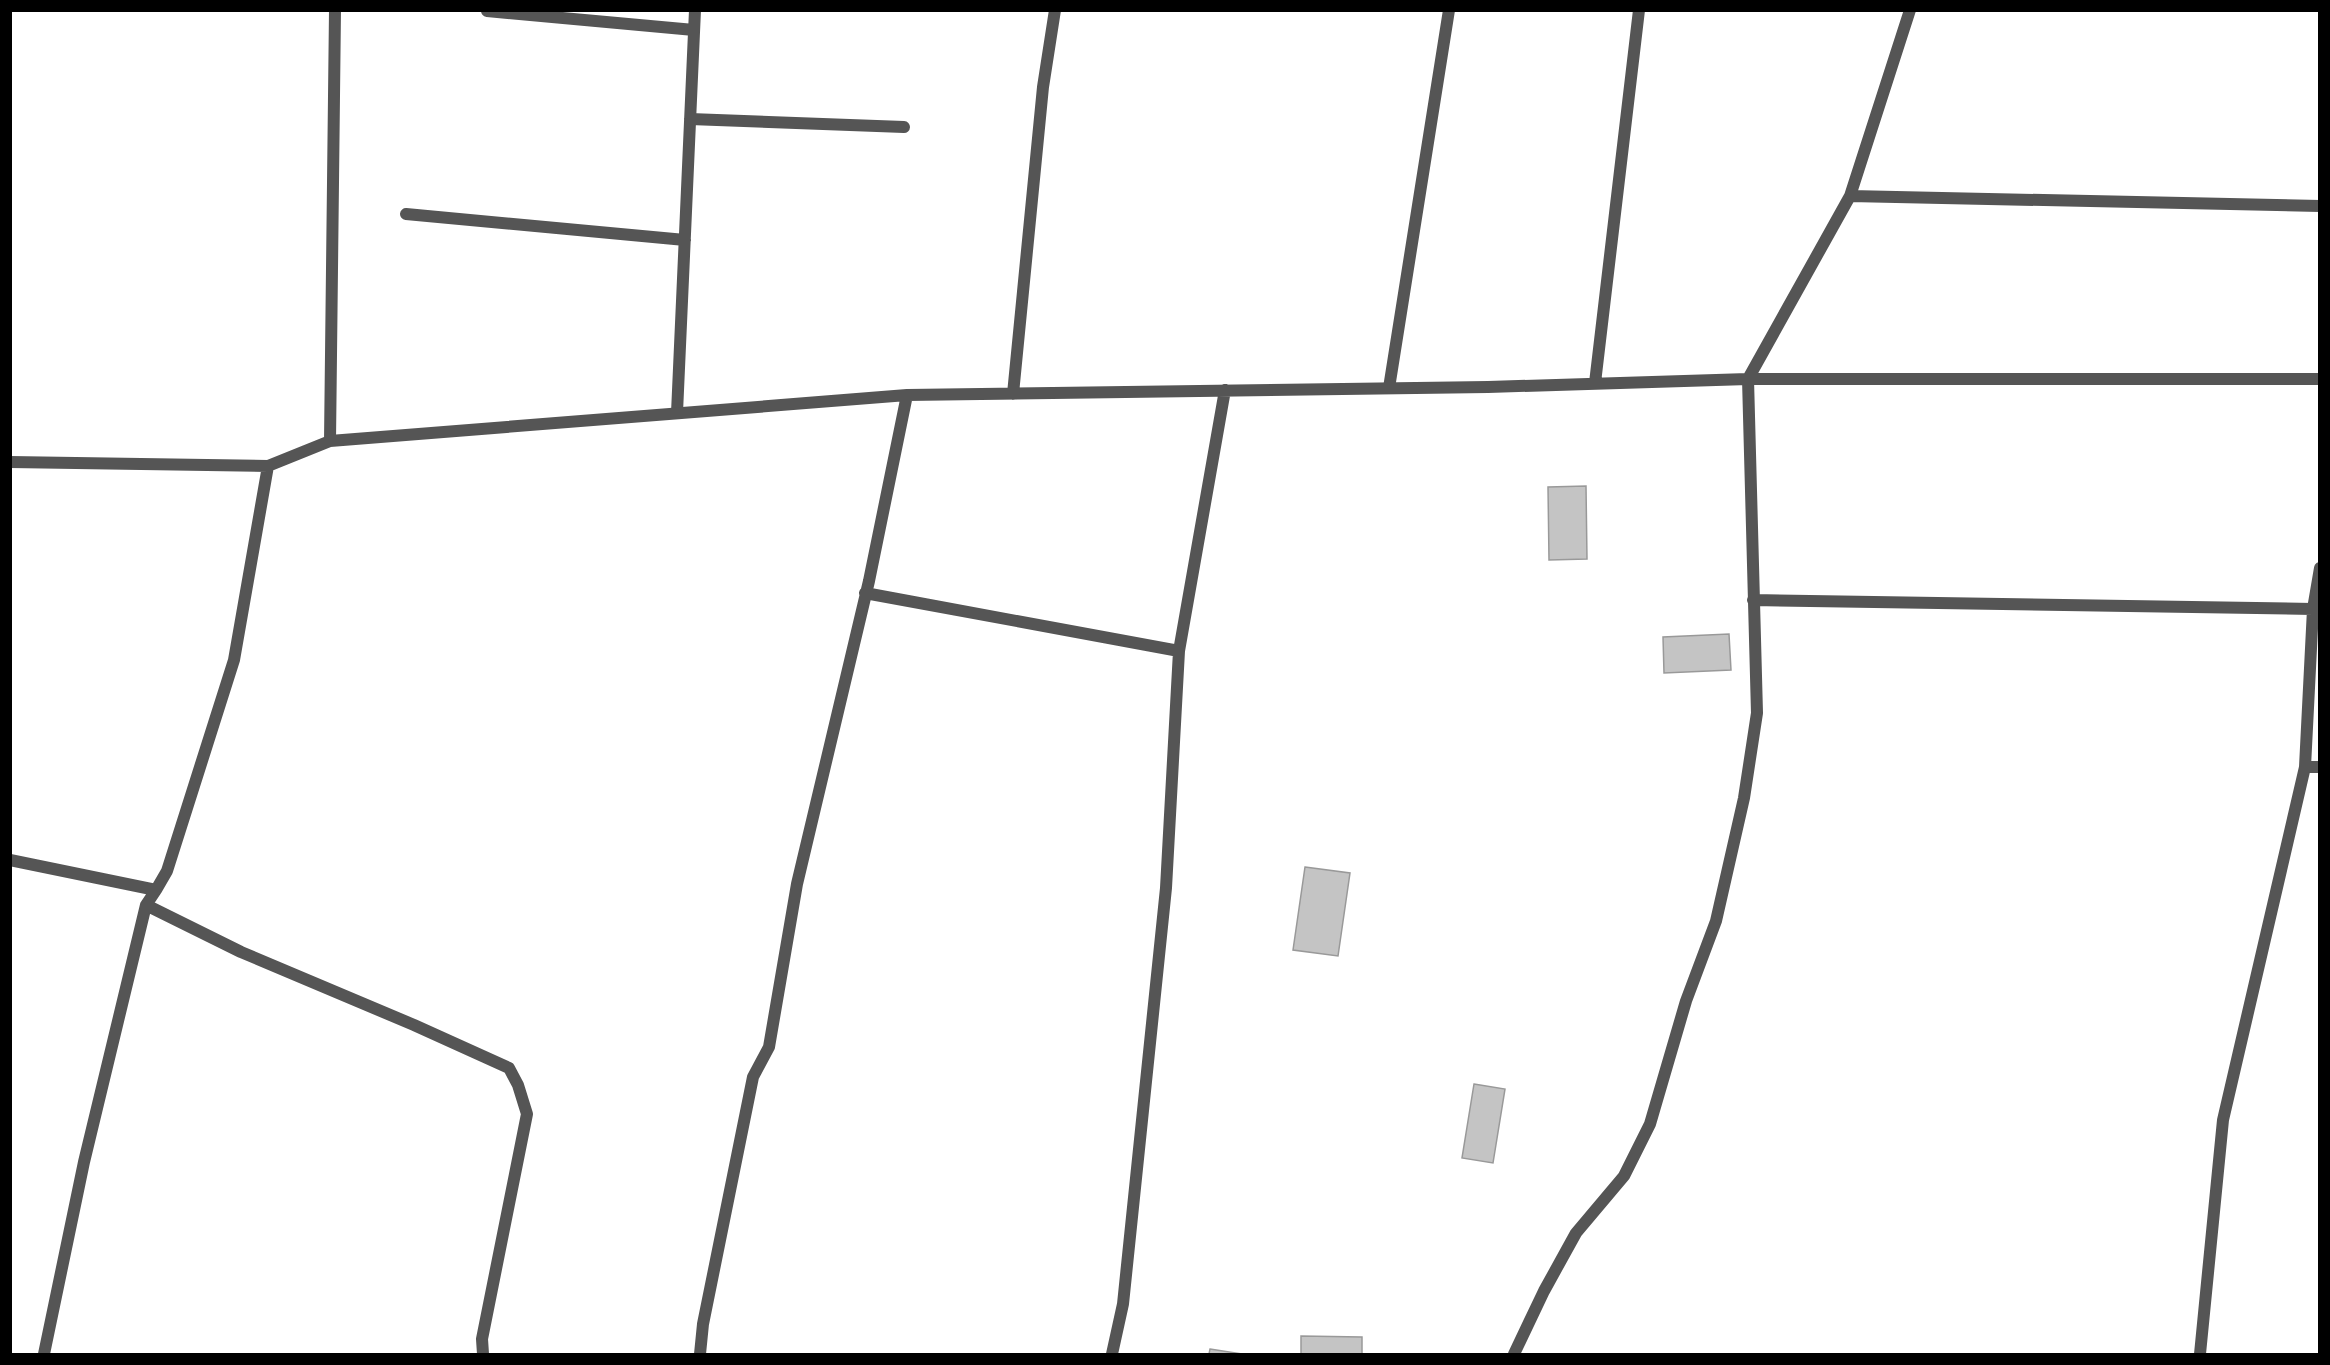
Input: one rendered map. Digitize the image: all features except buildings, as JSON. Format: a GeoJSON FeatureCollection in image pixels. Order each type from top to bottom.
{"type":"FeatureCollection","features":[{"type":"Feature","properties":{"kind":"street"},"geometry":{"type":"LineString","coordinates":[[330,441],[335,10]]}},
{"type":"Feature","properties":{"kind":"street"},"geometry":{"type":"LineString","coordinates":[[677,413],[695,10]]}},
{"type":"Feature","properties":{"kind":"street"},"geometry":{"type":"LineString","coordinates":[[1013,394],[1043,87],[1055,10]]}},
{"type":"Feature","properties":{"kind":"street"},"geometry":{"type":"LineString","coordinates":[[1389,388],[1449,10]]}},
{"type":"Feature","properties":{"kind":"street"},"geometry":{"type":"LineString","coordinates":[[1595,383],[1639,10]]}},
{"type":"Feature","properties":{"kind":"street"},"geometry":{"type":"LineString","coordinates":[[1514,1354],[1544,1291],[1576,1233],[1623,1176],[1650,1124],[1686,1001],[1716,921],[1744,798],[1757,713],[1748,379],[1850,196],[1910,10]]}},
{"type":"Feature","properties":{"kind":"street"},"geometry":{"type":"LineString","coordinates":[[487,11],[694,30]]}},
{"type":"Feature","properties":{"kind":"street"},"geometry":{"type":"LineString","coordinates":[[690,119],[904,127]]}},
{"type":"Feature","properties":{"kind":"street"},"geometry":{"type":"LineString","coordinates":[[1850,196],[2319,206]]}},
{"type":"Feature","properties":{"kind":"street"},"geometry":{"type":"LineString","coordinates":[[406,214],[685,240]]}},
{"type":"Feature","properties":{"kind":"street"},"geometry":{"type":"LineString","coordinates":[[10,462],[268,466],[330,441],[907,395],[1389,388],[1748,379],[2319,379]]}},
{"type":"Feature","properties":{"kind":"street"},"geometry":{"type":"LineString","coordinates":[[1112,1354],[1123,1304],[1166,888],[1179,651],[1225,390]]}},
{"type":"Feature","properties":{"kind":"street"},"geometry":{"type":"LineString","coordinates":[[700,1354],[703,1324],[753,1077],[769,1047],[797,884],[866,593],[907,395]]}},
{"type":"Feature","properties":{"kind":"street"},"geometry":{"type":"LineString","coordinates":[[44,1354],[84,1162],[146,905],[167,871],[234,660],[268,466]]}},
{"type":"Feature","properties":{"kind":"street"},"geometry":{"type":"LineString","coordinates":[[2200,1354],[2223,1120],[2305,767],[2313,609],[2319,568]]}},
{"type":"Feature","properties":{"kind":"street"},"geometry":{"type":"LineString","coordinates":[[866,593],[1179,651]]}},
{"type":"Feature","properties":{"kind":"street"},"geometry":{"type":"LineString","coordinates":[[1753,600],[2313,609]]}},
{"type":"Feature","properties":{"kind":"street"},"geometry":{"type":"LineString","coordinates":[[2305,767],[2319,767]]}},
{"type":"Feature","properties":{"kind":"street"},"geometry":{"type":"LineString","coordinates":[[10,860],[156,890]]}},
{"type":"Feature","properties":{"kind":"street"},"geometry":{"type":"LineString","coordinates":[[146,905],[241,952],[509,1068],[518,1085],[527,1114],[482,1339],[483,1354]]}}]}
